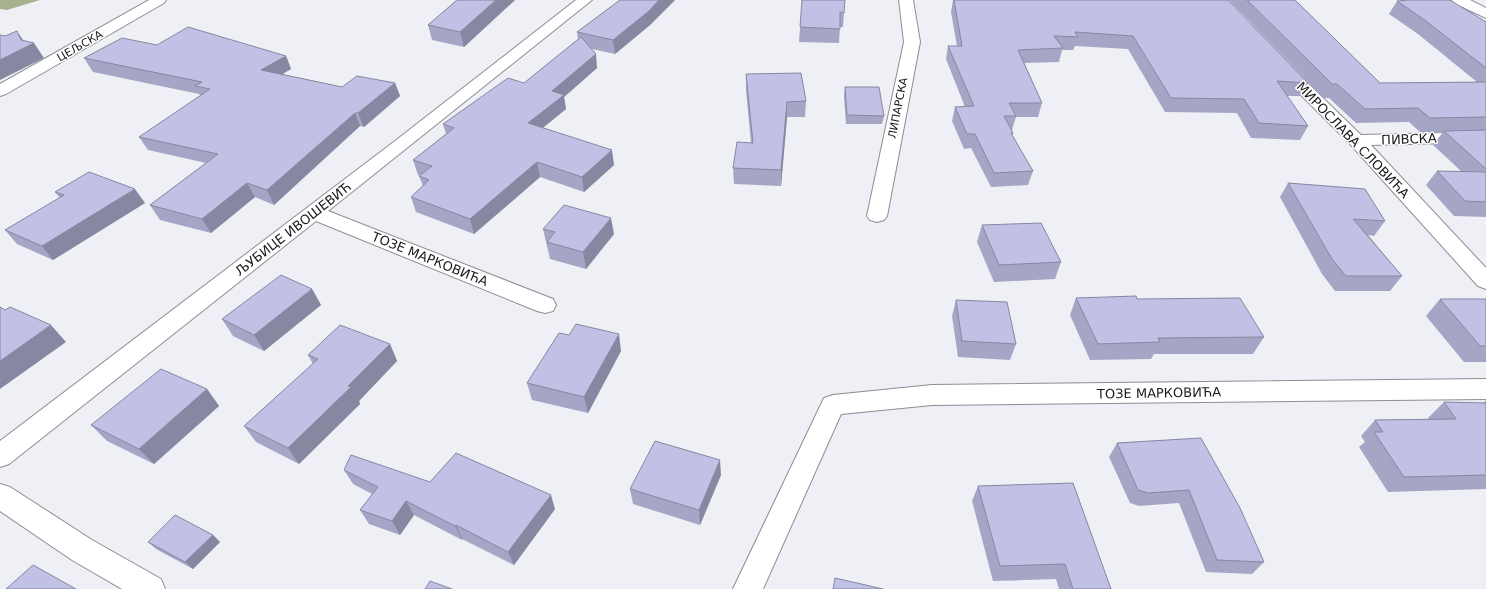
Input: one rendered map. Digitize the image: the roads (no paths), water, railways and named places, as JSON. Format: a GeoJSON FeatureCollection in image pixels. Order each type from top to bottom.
{"type":"FeatureCollection","features":[{"type":"Feature","properties":{"kind":"street","name":"ЦЕЉСКА"},"geometry":{"type":"LineString","coordinates":[[0,91],[159,0]]}},
{"type":"Feature","properties":{"kind":"street","name":"ЉУБИЦЕ ИВОШЕВИЋ"},"geometry":{"type":"LineString","coordinates":[[0,456],[314,213],[585,0]]}},
{"type":"Feature","properties":{"kind":"street","name":"ЛИПАРСКА"},"geometry":{"type":"LineString","coordinates":[[877,216],[912,42],[906,0]]}},
{"type":"Feature","properties":{"kind":"street"},"geometry":{"type":"LineString","coordinates":[[1459,0],[1486,14]]}},
{"type":"Feature","properties":{"kind":"street","name":"МИРОСЛАВА СЛОВИЋА"},"geometry":{"type":"LineString","coordinates":[[1273,56],[1356,140],[1486,281]]}},
{"type":"Feature","properties":{"kind":"street","name":"ПИВСКА"},"geometry":{"type":"LineString","coordinates":[[1356,140],[1486,137]]}},
{"type":"Feature","properties":{"kind":"street","name":"ТОЗЕ МАРКОВИЋА"},"geometry":{"type":"LineString","coordinates":[[314,213],[546,305]]}},
{"type":"Feature","properties":{"kind":"street","name":"ТОЗЕ МАРКОВИЋА"},"geometry":{"type":"LineString","coordinates":[[748,589],[833,405],[932,395],[1486,389]]}},
{"type":"Feature","properties":{"kind":"street"},"geometry":{"type":"LineString","coordinates":[[0,496],[82,550],[150,589]]}}]}
